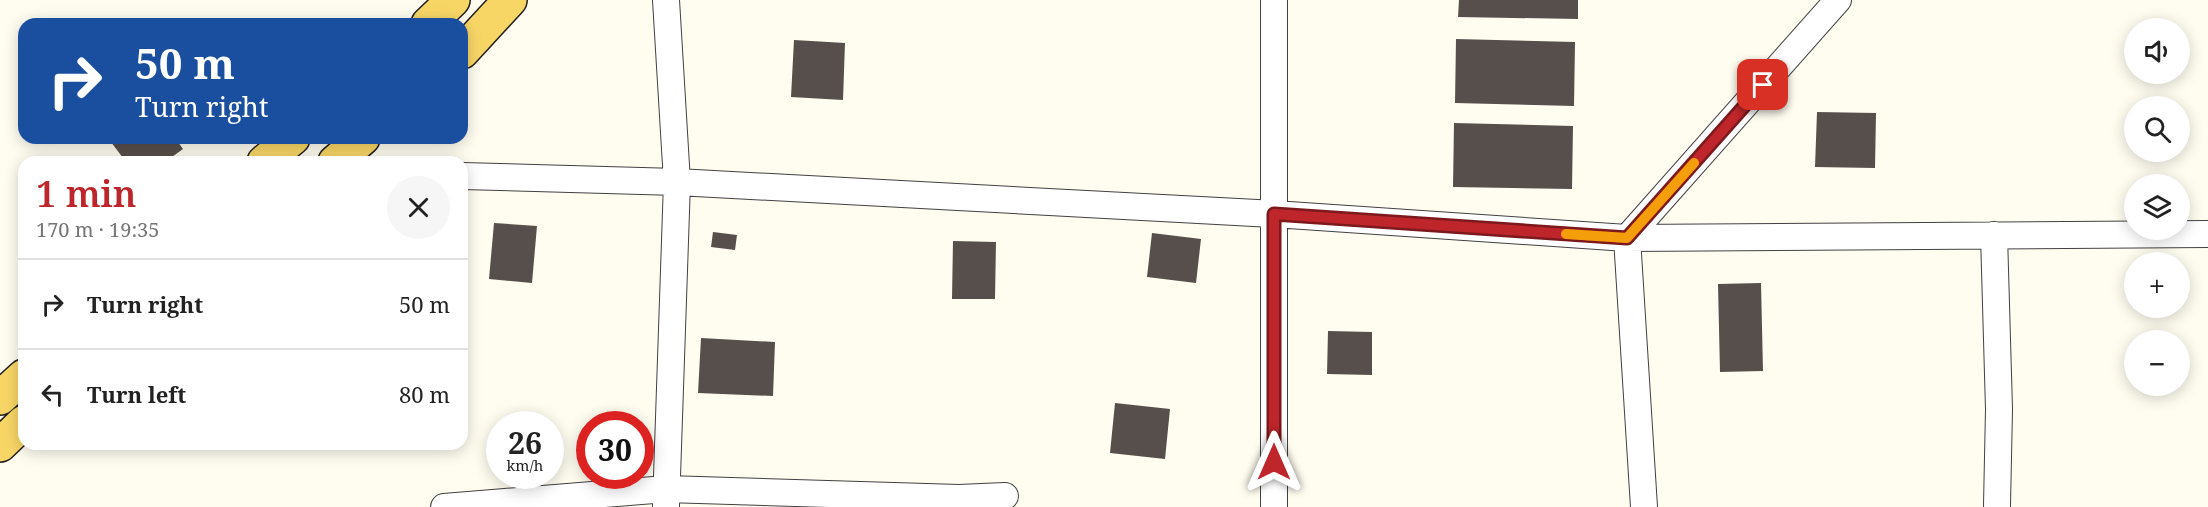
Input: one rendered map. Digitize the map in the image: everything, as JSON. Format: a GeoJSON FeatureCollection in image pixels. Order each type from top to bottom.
{"type":"FeatureCollection","features":[{"type":"Feature","properties":{"kind":"main road"},"geometry":{"type":"LineString","coordinates":[[434,18],[453,0]]}},
{"type":"Feature","properties":{"kind":"main road"},"geometry":{"type":"LineString","coordinates":[[468,46],[510,0]]}},
{"type":"Feature","properties":{"kind":"main road"},"geometry":{"type":"LineString","coordinates":[[271,156],[286,144]]}},
{"type":"Feature","properties":{"kind":"main road"},"geometry":{"type":"LineString","coordinates":[[342,156],[356,144]]}},
{"type":"Feature","properties":{"kind":"main road"},"geometry":{"type":"LineString","coordinates":[[0,398],[18,382]]}},
{"type":"Feature","properties":{"kind":"main road"},"geometry":{"type":"LineString","coordinates":[[0,445],[18,428]]}},
{"type":"Feature","properties":{"kind":"street"},"geometry":{"type":"LineString","coordinates":[[666,0],[677,182],[666,498]]}},
{"type":"Feature","properties":{"kind":"street"},"geometry":{"type":"LineString","coordinates":[[1274,0],[1274,507]]}},
{"type":"Feature","properties":{"kind":"street"},"geometry":{"type":"LineString","coordinates":[[1644,507],[1627,238],[1838,0]]}},
{"type":"Feature","properties":{"kind":"street"},"geometry":{"type":"LineString","coordinates":[[468,176],[677,182],[1274,214],[1627,238],[2208,234]]}},
{"type":"Feature","properties":{"kind":"street"},"geometry":{"type":"LineString","coordinates":[[1994,235],[1999,409],[1997,505]]}},
{"type":"Feature","properties":{"kind":"street"},"geometry":{"type":"LineString","coordinates":[[444,507],[666,498],[959,502],[1005,496]]}},
{"type":"Feature","properties":{"kind":"building"},"geometry":{"type":"Polygon","coordinates":[[[1459,0],[1578,0],[1578,19],[1458,17],[1459,0]]]}},
{"type":"Feature","properties":{"kind":"building"},"geometry":{"type":"Polygon","coordinates":[[[1456,39],[1575,42],[1574,106],[1455,103],[1456,39]]]}},
{"type":"Feature","properties":{"kind":"building"},"geometry":{"type":"Polygon","coordinates":[[[794,40],[845,43],[843,100],[791,97],[794,40]]]}},
{"type":"Feature","properties":{"kind":"building"},"geometry":{"type":"Polygon","coordinates":[[[1817,112],[1876,113],[1875,168],[1815,167],[1817,112]]]}},
{"type":"Feature","properties":{"kind":"building"},"geometry":{"type":"Polygon","coordinates":[[[1454,123],[1573,126],[1572,189],[1453,187],[1454,123]]]}},
{"type":"Feature","properties":{"kind":"building"},"geometry":{"type":"Polygon","coordinates":[[[112,144],[179,144],[183,149],[173,156],[122,156],[112,144]]]}},
{"type":"Feature","properties":{"kind":"building"},"geometry":{"type":"Polygon","coordinates":[[[494,223],[537,226],[532,283],[489,279],[494,223]]]}},
{"type":"Feature","properties":{"kind":"building"},"geometry":{"type":"Polygon","coordinates":[[[713,232],[737,235],[735,250],[711,247],[713,232]]]}},
{"type":"Feature","properties":{"kind":"building"},"geometry":{"type":"Polygon","coordinates":[[[1152,233],[1201,239],[1196,283],[1147,277],[1152,233]]]}},
{"type":"Feature","properties":{"kind":"building"},"geometry":{"type":"Polygon","coordinates":[[[953,241],[996,242],[995,299],[952,299],[953,241]]]}},
{"type":"Feature","properties":{"kind":"building"},"geometry":{"type":"Polygon","coordinates":[[[1761,283],[1763,371],[1720,372],[1718,284],[1761,283]]]}},
{"type":"Feature","properties":{"kind":"building"},"geometry":{"type":"Polygon","coordinates":[[[1328,331],[1372,332],[1372,375],[1327,374],[1328,331]]]}},
{"type":"Feature","properties":{"kind":"building"},"geometry":{"type":"Polygon","coordinates":[[[701,338],[775,342],[773,396],[698,393],[701,338]]]}},
{"type":"Feature","properties":{"kind":"building"},"geometry":{"type":"Polygon","coordinates":[[[1115,403],[1170,409],[1165,459],[1110,453],[1115,403]]]}},
{"type":"Feature","properties":{"kind":"slow traffic"},"geometry":{"type":"LineString","coordinates":[[1566,234],[1627,238],[1694,163]]}},
{"type":"Feature","properties":{"kind":"route"},"geometry":{"type":"LineString","coordinates":[[1274,462],[1274,214],[1627,238],[1763,85]]}}]}
